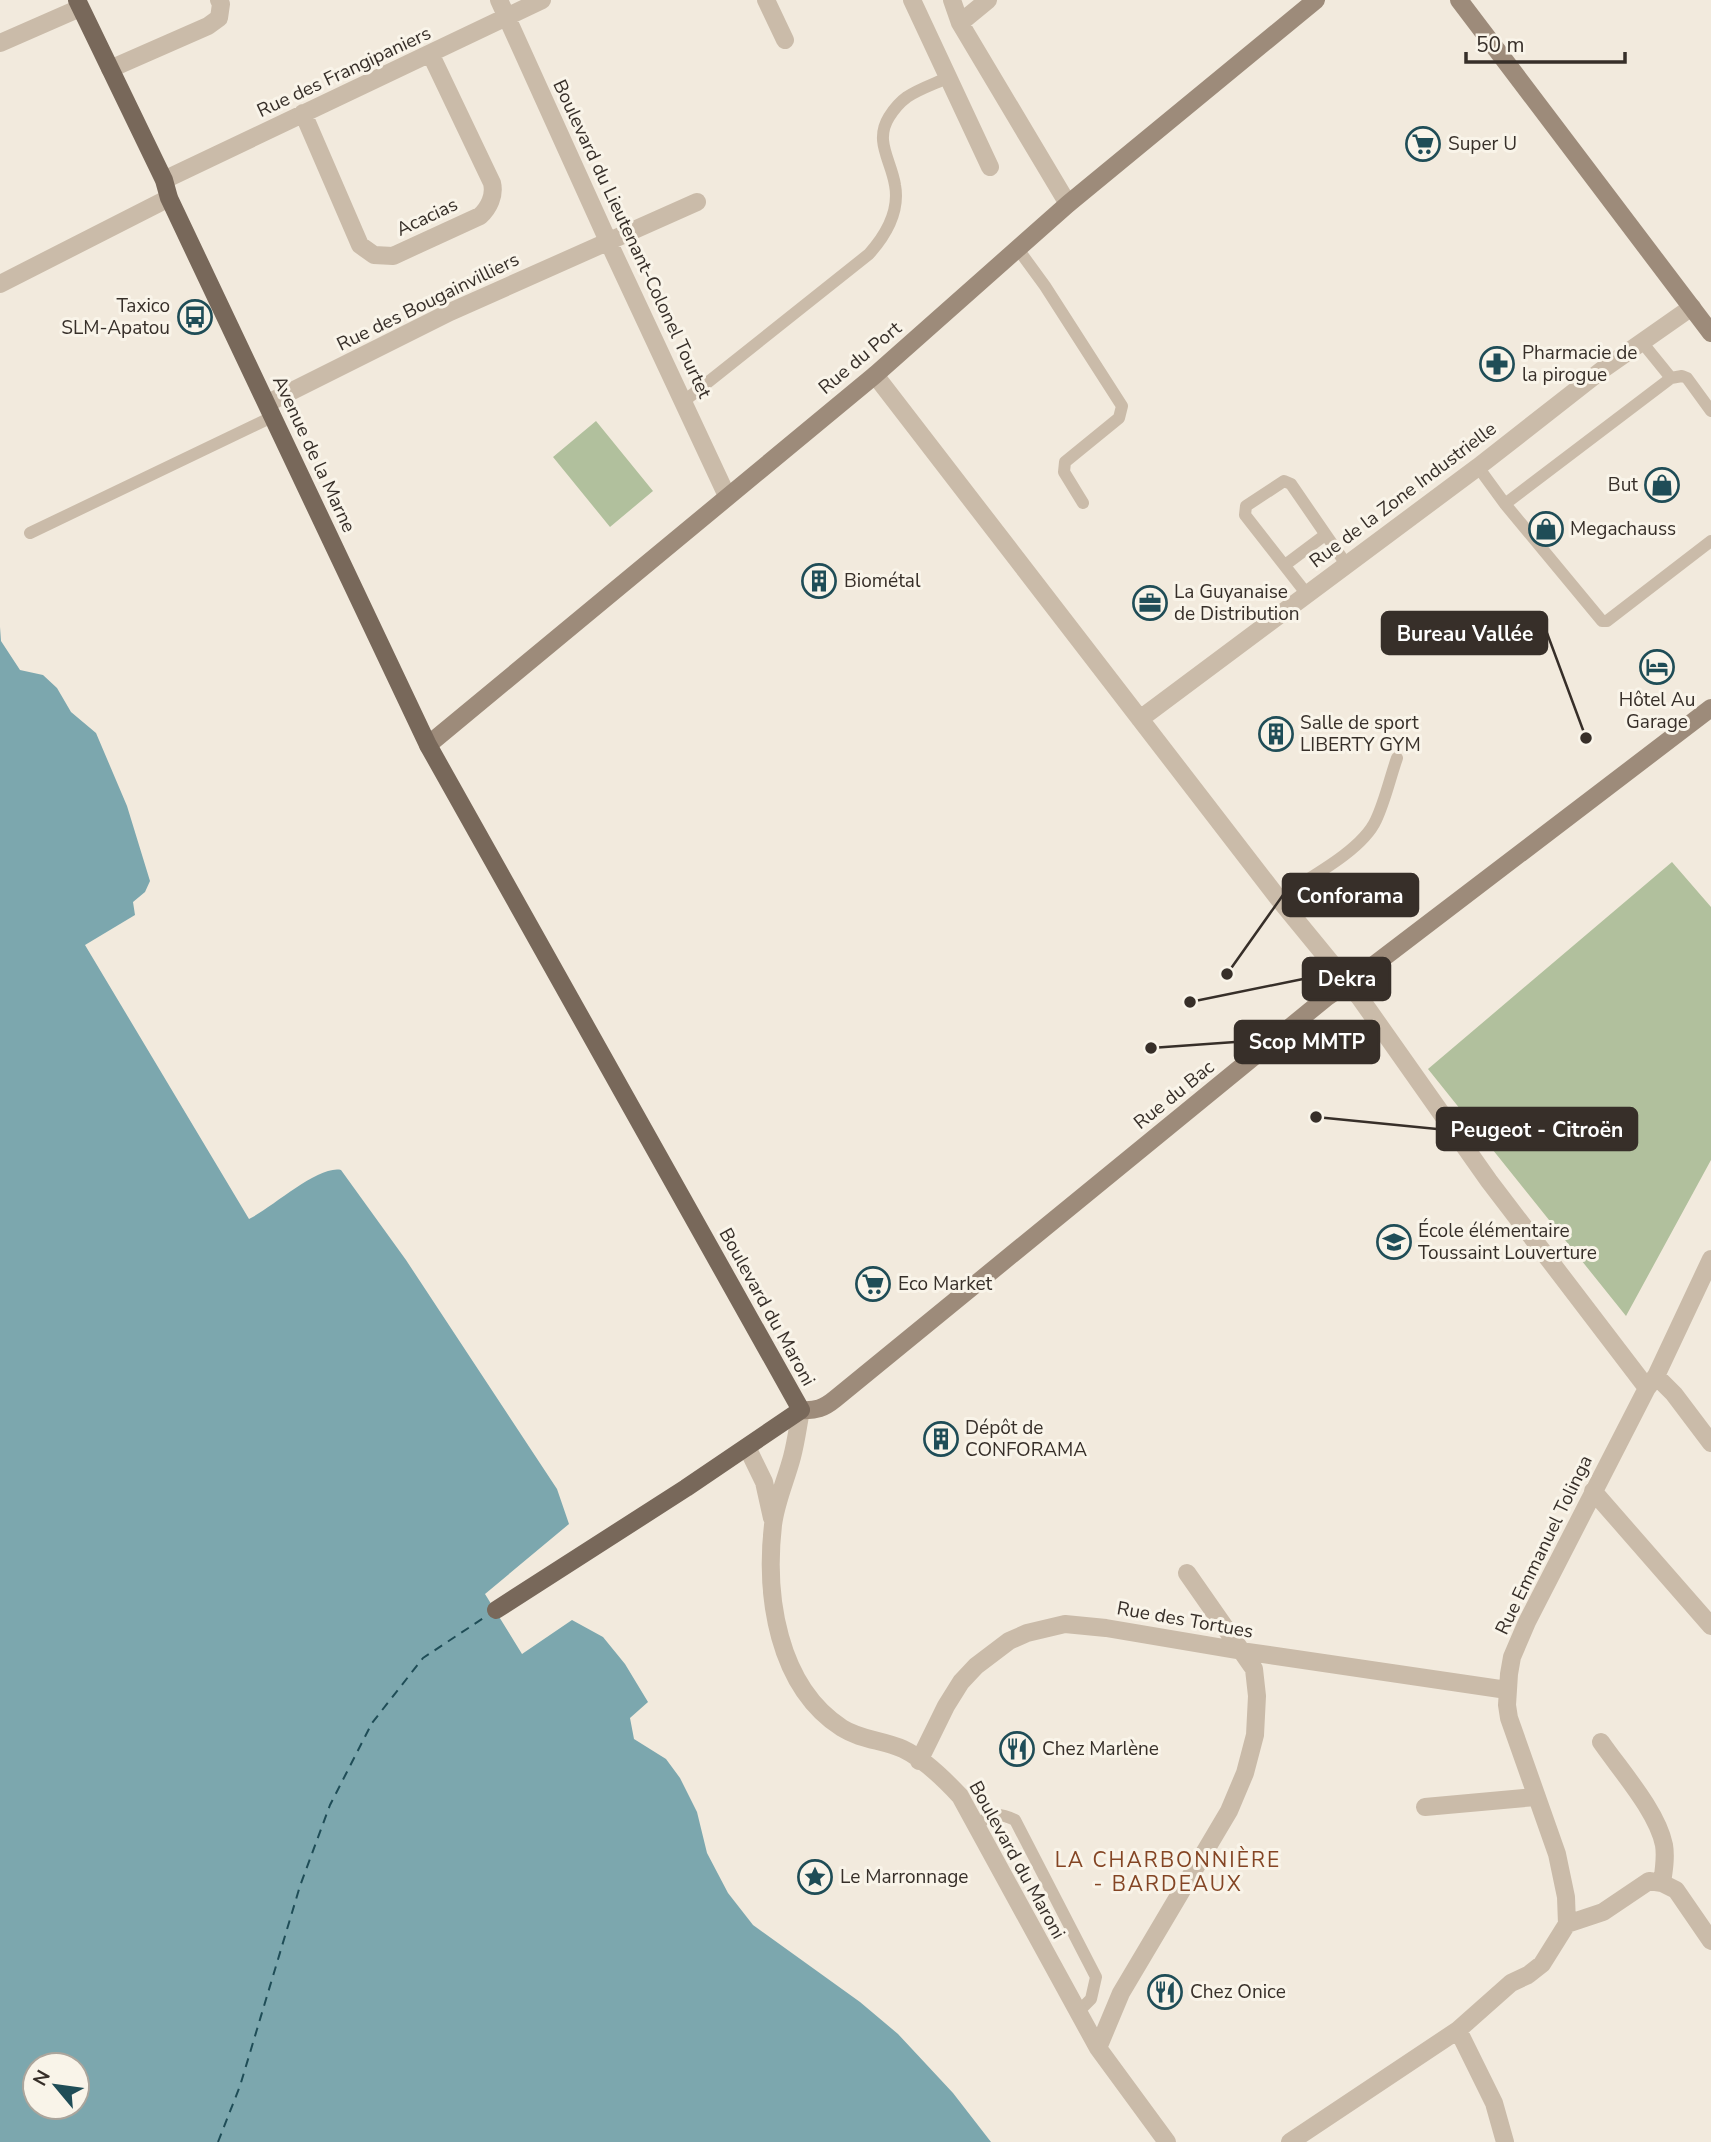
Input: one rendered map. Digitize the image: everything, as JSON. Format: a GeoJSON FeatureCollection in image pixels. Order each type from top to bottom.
{"type":"FeatureCollection","features":[{"type":"Feature","properties":{"kind":"main road","name":"Avenue de la Marne"},"geometry":{"type":"LineString","coordinates":[[78,4],[428,745]]}},
{"type":"Feature","properties":{"kind":"main road","name":"Boulevard du Maroni"},"geometry":{"type":"LineString","coordinates":[[428,745],[801,1410]]}},
{"type":"Feature","properties":{"kind":"main road"},"geometry":{"type":"LineString","coordinates":[[496,1610],[801,1410]]}},
{"type":"Feature","properties":{"kind":"street"},"geometry":{"type":"LineString","coordinates":[[110,69],[208,26],[219,18],[219,0]]}},
{"type":"Feature","properties":{"kind":"street","name":"Boulevard du Lieutenant-Colonel Tourtet"},"geometry":{"type":"LineString","coordinates":[[499,0],[727,496]]}},
{"type":"Feature","properties":{"kind":"street","name":"Rue des Frangipaniers"},"geometry":{"type":"LineString","coordinates":[[0,284],[303,113],[431,55],[542,0]]}},
{"type":"Feature","properties":{"kind":"street"},"geometry":{"type":"LineString","coordinates":[[766,0],[785,40]]}},
{"type":"Feature","properties":{"kind":"street"},"geometry":{"type":"LineString","coordinates":[[912,0],[990,167]]}},
{"type":"Feature","properties":{"kind":"street"},"geometry":{"type":"LineString","coordinates":[[952,0],[960,23],[1068,204]]}},
{"type":"Feature","properties":{"kind":"street"},"geometry":{"type":"LineString","coordinates":[[960,23],[988,0]]}},
{"type":"Feature","properties":{"kind":"street","name":"Rue du Port"},"geometry":{"type":"LineString","coordinates":[[428,745],[875,374],[1068,204],[1316,0]]}},
{"type":"Feature","properties":{"kind":"street"},"geometry":{"type":"LineString","coordinates":[[1459,0],[1711,333]]}},
{"type":"Feature","properties":{"kind":"street"},"geometry":{"type":"LineString","coordinates":[[0,43],[78,4]]}},
{"type":"Feature","properties":{"kind":"street","name":"Acacias"},"geometry":{"type":"LineString","coordinates":[[303,113],[360,245],[368,252],[388,257],[405,250],[480,216],[488,208],[493,189],[431,55]]}},
{"type":"Feature","properties":{"kind":"street","name":"Rue des Bougainvilliers"},"geometry":{"type":"LineString","coordinates":[[271,410],[450,312],[697,202]]}},
{"type":"Feature","properties":{"kind":"street","name":"Rue de la Zone Industrielle"},"geometry":{"type":"LineString","coordinates":[[1140,719],[1478,467],[1641,341],[1692,307]]}},
{"type":"Feature","properties":{"kind":"street"},"geometry":{"type":"LineString","coordinates":[[875,374],[1278,898],[1360,998],[1489,1181],[1651,1382],[1711,1443]]}},
{"type":"Feature","properties":{"kind":"street","name":"Rue du Bac"},"geometry":{"type":"LineString","coordinates":[[801,1410],[823,1408],[856,1383],[1346,983],[1370,968],[1711,708]]}},
{"type":"Feature","properties":{"kind":"street","name":"Rue Emmanuel Tolinga"},"geometry":{"type":"LineString","coordinates":[[1567,1924],[1566,1897],[1557,1854],[1513,1734],[1507,1705],[1512,1657],[1527,1622],[1711,1259]]}},
{"type":"Feature","properties":{"kind":"street","name":"Boulevard du Maroni"},"geometry":{"type":"LineString","coordinates":[[801,1410],[792,1456],[773,1525],[772,1580],[775,1610],[779,1633],[794,1674],[816,1704],[844,1728],[873,1741],[904,1749],[944,1777],[960,1796],[1077,2013],[1098,2048],[1167,2142]]}},
{"type":"Feature","properties":{"kind":"street"},"geometry":{"type":"LineString","coordinates":[[747,1447],[764,1482],[773,1525]]}},
{"type":"Feature","properties":{"kind":"street"},"geometry":{"type":"LineString","coordinates":[[1593,1491],[1711,1626]]}},
{"type":"Feature","properties":{"kind":"street"},"geometry":{"type":"LineString","coordinates":[[1098,2048],[1121,1993],[1223,1822],[1245,1773],[1255,1735],[1257,1696],[1254,1670],[1188,1573]]}},
{"type":"Feature","properties":{"kind":"street","name":"Rue des Tortues"},"geometry":{"type":"LineString","coordinates":[[919,1761],[961,1682],[991,1653],[1027,1633],[1065,1624],[1507,1690]]}},
{"type":"Feature","properties":{"kind":"street"},"geometry":{"type":"LineString","coordinates":[[1601,1742],[1661,1832],[1665,1863],[1662,1883]]}},
{"type":"Feature","properties":{"kind":"street"},"geometry":{"type":"LineString","coordinates":[[1425,1807],[1536,1797]]}},
{"type":"Feature","properties":{"kind":"street"},"geometry":{"type":"LineString","coordinates":[[1290,2142],[1458,2030],[1511,1983],[1542,1964],[1567,1924],[1603,1912],[1649,1881],[1662,1883],[1676,1890],[1711,1941]]}},
{"type":"Feature","properties":{"kind":"street"},"geometry":{"type":"LineString","coordinates":[[1458,2030],[1494,2103],[1505,2142]]}},
{"type":"Feature","properties":{"kind":"lane"},"geometry":{"type":"LineString","coordinates":[[683,402],[869,254],[880,242],[893,217],[895,201],[895,186],[882,143],[885,124],[897,105],[906,97],[947,78]]}},
{"type":"Feature","properties":{"kind":"lane"},"geometry":{"type":"LineString","coordinates":[[1018,249],[1122,406],[1119,418],[1065,462],[1064,472],[1083,503]]}},
{"type":"Feature","properties":{"kind":"lane"},"geometry":{"type":"LineString","coordinates":[[1641,341],[1671,378]]}},
{"type":"Feature","properties":{"kind":"lane"},"geometry":{"type":"LineString","coordinates":[[1505,504],[1671,378],[1687,378],[1711,411]]}},
{"type":"Feature","properties":{"kind":"lane"},"geometry":{"type":"LineString","coordinates":[[30,533],[271,410]]}},
{"type":"Feature","properties":{"kind":"lane"},"geometry":{"type":"LineString","coordinates":[[1478,467],[1505,504],[1602,621],[1607,621],[1711,541]]}},
{"type":"Feature","properties":{"kind":"lane"},"geometry":{"type":"LineString","coordinates":[[1306,593],[1245,515],[1246,506],[1284,481],[1288,482],[1346,564]]}},
{"type":"Feature","properties":{"kind":"lane"},"geometry":{"type":"LineString","coordinates":[[1284,565],[1325,535]]}},
{"type":"Feature","properties":{"kind":"lane"},"geometry":{"type":"LineString","coordinates":[[1278,898],[1345,853],[1376,822],[1397,758]]}},
{"type":"Feature","properties":{"kind":"lane"},"geometry":{"type":"LineString","coordinates":[[977,1824],[992,1815],[1004,1815],[1015,1820],[1096,1976],[1091,1999],[1077,2013]]}},
{"type":"Feature","properties":{"kind":"green space"},"geometry":{"type":"Polygon","coordinates":[[[596,421],[653,491],[610,527],[553,457],[596,421]]]}},
{"type":"Feature","properties":{"kind":"green space"},"geometry":{"type":"Polygon","coordinates":[[[1672,862],[1711,907],[1711,1160],[1626,1316],[1428,1069],[1672,862]]]}},
{"type":"Feature","properties":{"kind":"water"},"geometry":{"type":"Polygon","coordinates":[[[0,627],[1,641],[20,670],[43,675],[57,688],[71,712],[96,733],[127,806],[150,881],[145,892],[133,902],[135,915],[85,945],[249,1219],[308,1180],[331,1170],[341,1170],[406,1260],[557,1489],[569,1524],[485,1594],[522,1654],[572,1620],[603,1637],[625,1664],[648,1702],[630,1718],[634,1739],[666,1759],[680,1778],[697,1812],[707,1853],[728,1893],[753,1925],[860,2002],[898,2034],[953,2093],[991,2142],[0,2142],[0,627]]]}},
{"type":"Feature","properties":{"kind":"ferry route"},"geometry":{"type":"LineString","coordinates":[[218,2142],[240,2086],[300,1886],[330,1805],[372,1723],[423,1658],[488,1615]]}},
{"type":"Feature","properties":{"kind":"place","name":"Super U"},"geometry":{"type":"Point","coordinates":[1423,144]}},
{"type":"Feature","properties":{"kind":"place","name":"Taxico SLM-Apatou"},"geometry":{"type":"Point","coordinates":[195,317]}},
{"type":"Feature","properties":{"kind":"place","name":"Pharmacie de la pirogue"},"geometry":{"type":"Point","coordinates":[1497,364]}},
{"type":"Feature","properties":{"kind":"place","name":"But"},"geometry":{"type":"Point","coordinates":[1662,485]}},
{"type":"Feature","properties":{"kind":"place","name":"Megachauss"},"geometry":{"type":"Point","coordinates":[1546,529]}},
{"type":"Feature","properties":{"kind":"place","name":"Biométal"},"geometry":{"type":"Point","coordinates":[819,581]}},
{"type":"Feature","properties":{"kind":"place","name":"La Guyanaise de Distribution"},"geometry":{"type":"Point","coordinates":[1150,603]}},
{"type":"Feature","properties":{"kind":"place","name":"Hôtel Au Garage"},"geometry":{"type":"Point","coordinates":[1657,667]}},
{"type":"Feature","properties":{"kind":"place","name":"Salle de sport LIBERTY GYM"},"geometry":{"type":"Point","coordinates":[1276,734]}},
{"type":"Feature","properties":{"kind":"place","name":"Bureau Vallée"},"geometry":{"type":"Point","coordinates":[1586,738]}},
{"type":"Feature","properties":{"kind":"place","name":"Conforama"},"geometry":{"type":"Point","coordinates":[1227,974]}},
{"type":"Feature","properties":{"kind":"place","name":"Dekra"},"geometry":{"type":"Point","coordinates":[1190,1002]}},
{"type":"Feature","properties":{"kind":"place","name":"Scop MMTP"},"geometry":{"type":"Point","coordinates":[1151,1048]}},
{"type":"Feature","properties":{"kind":"place","name":"Peugeot - Citroën"},"geometry":{"type":"Point","coordinates":[1316,1117]}},
{"type":"Feature","properties":{"kind":"place","name":"École élémentaire Toussaint Louverture"},"geometry":{"type":"Point","coordinates":[1394,1242]}},
{"type":"Feature","properties":{"kind":"place","name":"Eco Market"},"geometry":{"type":"Point","coordinates":[873,1284]}},
{"type":"Feature","properties":{"kind":"place","name":"Dépôt de CONFORAMA"},"geometry":{"type":"Point","coordinates":[941,1439]}},
{"type":"Feature","properties":{"kind":"place","name":"Chez Marlène"},"geometry":{"type":"Point","coordinates":[1017,1749]}},
{"type":"Feature","properties":{"kind":"place","name":"Le Marronnage"},"geometry":{"type":"Point","coordinates":[815,1877]}},
{"type":"Feature","properties":{"kind":"place","name":"Chez Onice"},"geometry":{"type":"Point","coordinates":[1165,1992]}},
{"type":"Feature","properties":{"kind":"district","name":"LA CHARBONNIÈRE - BARDEAUX"},"geometry":{"type":"Point","coordinates":[1168,1872]}}]}
